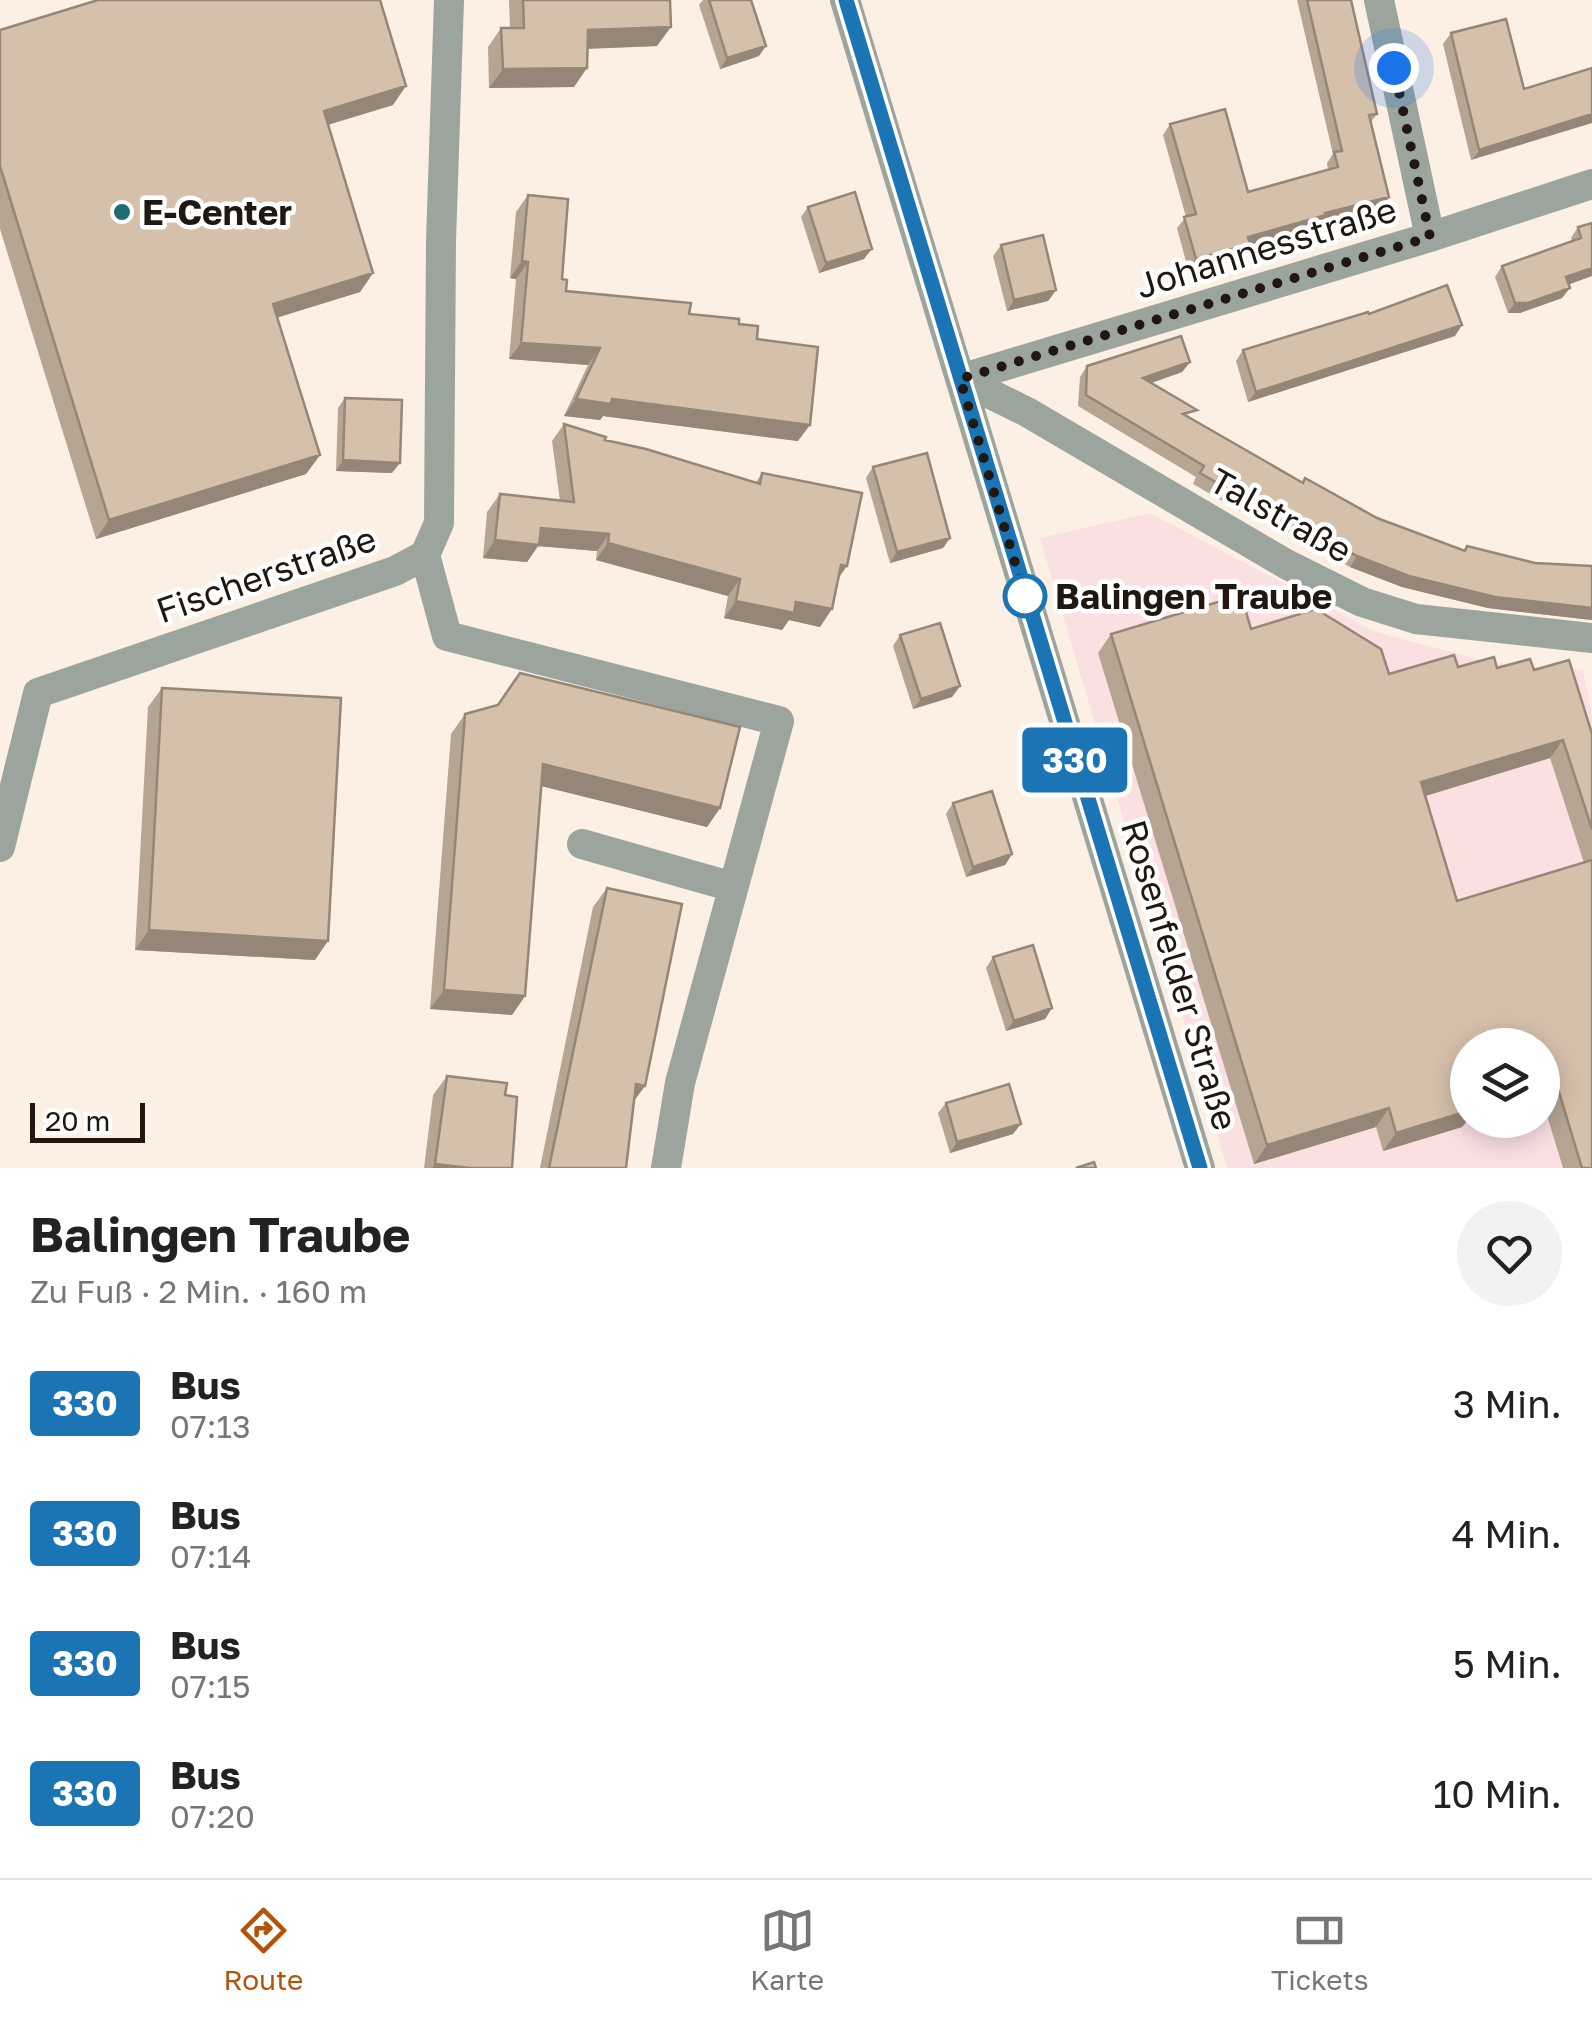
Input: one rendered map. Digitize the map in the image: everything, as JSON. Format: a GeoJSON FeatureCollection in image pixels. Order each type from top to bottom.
{"type":"FeatureCollection","features":[{"type":"Feature","properties":{"kind":"street","name":"Fischerstraße"},"geometry":{"type":"LineString","coordinates":[[0,847],[38,693],[395,571],[425,554],[439,522],[440,241],[449,0]]}},
{"type":"Feature","properties":{"kind":"street","name":"Rosenfelder Straße"},"geometry":{"type":"LineString","coordinates":[[846,0],[1200,1168]]}},
{"type":"Feature","properties":{"kind":"street"},"geometry":{"type":"LineString","coordinates":[[1379,0],[1430,237]]}},
{"type":"Feature","properties":{"kind":"street","name":"Johannesstraße"},"geometry":{"type":"LineString","coordinates":[[960,379],[1592,184]]}},
{"type":"Feature","properties":{"kind":"street","name":"Talstraße"},"geometry":{"type":"LineString","coordinates":[[960,379],[1027,412],[1286,564],[1362,602],[1416,619],[1592,638]]}},
{"type":"Feature","properties":{"kind":"street"},"geometry":{"type":"LineString","coordinates":[[425,554],[448,636],[778,721],[680,1084],[666,1168]]}},
{"type":"Feature","properties":{"kind":"street"},"geometry":{"type":"LineString","coordinates":[[582,844],[733,888]]}},
{"type":"Feature","properties":{"kind":"shaded area"},"geometry":{"type":"Polygon","coordinates":[[[1150,513],[1376,632],[1493,663],[1583,670],[1592,714],[1592,1168],[1227,1168],[1040,538],[1150,513]]]}},
{"type":"Feature","properties":{"kind":"building"},"geometry":{"type":"Polygon","coordinates":[[[98,0],[380,0],[406,86],[324,111],[373,273],[273,304],[320,455],[109,520],[0,166],[0,30],[98,0]]]}},
{"type":"Feature","properties":{"kind":"building"},"geometry":{"type":"Polygon","coordinates":[[[523,0],[670,0],[671,27],[588,30],[587,68],[503,69],[501,28],[524,28],[523,0]]]}},
{"type":"Feature","properties":{"kind":"building"},"geometry":{"type":"Polygon","coordinates":[[[709,0],[751,0],[766,46],[727,58],[709,0]]]}},
{"type":"Feature","properties":{"kind":"building"},"geometry":{"type":"Polygon","coordinates":[[[1307,0],[1351,0],[1377,114],[1369,115],[1389,197],[1248,237],[1250,244],[1196,259],[1184,217],[1196,214],[1170,124],[1225,109],[1248,192],[1338,167],[1334,152],[1342,151],[1307,0]]]}},
{"type":"Feature","properties":{"kind":"building"},"geometry":{"type":"Polygon","coordinates":[[[1506,19],[1524,89],[1592,68],[1592,114],[1479,150],[1451,33],[1506,19]]]}},
{"type":"Feature","properties":{"kind":"building"},"geometry":{"type":"Polygon","coordinates":[[[855,192],[872,249],[826,263],[808,207],[855,192]]]}},
{"type":"Feature","properties":{"kind":"building"},"geometry":{"type":"Polygon","coordinates":[[[528,195],[568,199],[562,279],[567,280],[566,291],[691,303],[689,314],[739,319],[739,324],[758,326],[757,339],[818,347],[810,425],[612,399],[611,404],[576,399],[600,348],[521,343],[528,262],[522,261],[528,195]]]}},
{"type":"Feature","properties":{"kind":"building"},"geometry":{"type":"Polygon","coordinates":[[[1592,223],[1592,268],[1566,277],[1570,288],[1528,303],[1515,303],[1502,266],[1581,238],[1578,227],[1592,223]]]}},
{"type":"Feature","properties":{"kind":"building"},"geometry":{"type":"Polygon","coordinates":[[[1043,235],[1056,290],[1014,300],[1001,245],[1043,235]]]}},
{"type":"Feature","properties":{"kind":"building"},"geometry":{"type":"Polygon","coordinates":[[[1447,285],[1462,325],[1256,392],[1243,350],[1369,314],[1447,285]]]}},
{"type":"Feature","properties":{"kind":"building"},"geometry":{"type":"Polygon","coordinates":[[[1181,336],[1190,362],[1143,378],[1197,410],[1183,414],[1303,483],[1305,478],[1377,518],[1465,551],[1467,546],[1535,563],[1592,566],[1592,608],[1495,597],[1409,576],[1357,556],[1252,497],[1249,501],[1200,473],[1204,466],[1086,395],[1087,366],[1181,336]]]}},
{"type":"Feature","properties":{"kind":"building"},"geometry":{"type":"Polygon","coordinates":[[[345,398],[402,400],[400,463],[343,460],[345,398]]]}},
{"type":"Feature","properties":{"kind":"building"},"geometry":{"type":"Polygon","coordinates":[[[564,424],[606,437],[605,440],[760,484],[762,473],[862,493],[847,566],[841,565],[832,609],[796,602],[794,613],[736,601],[740,579],[608,543],[609,534],[541,528],[539,545],[495,540],[500,494],[574,502],[564,424]]]}},
{"type":"Feature","properties":{"kind":"building"},"geometry":{"type":"Polygon","coordinates":[[[927,453],[950,538],[897,552],[873,467],[927,453]]]}},
{"type":"Feature","properties":{"kind":"building"},"geometry":{"type":"Polygon","coordinates":[[[1241,595],[1251,629],[1316,609],[1381,649],[1389,674],[1454,655],[1458,667],[1494,657],[1497,668],[1530,659],[1534,670],[1569,660],[1592,734],[1592,829],[1563,740],[1421,782],[1457,901],[1592,860],[1592,1168],[1582,1168],[1560,1096],[1560,1028],[1450,1028],[1450,1116],[1396,1133],[1389,1108],[1267,1145],[1111,634],[1241,595]]]}},
{"type":"Feature","properties":{"kind":"building"},"geometry":{"type":"Polygon","coordinates":[[[940,623],[960,686],[921,699],[900,635],[940,623]]]}},
{"type":"Feature","properties":{"kind":"building"},"geometry":{"type":"Polygon","coordinates":[[[520,673],[740,727],[720,808],[543,764],[525,996],[444,990],[465,714],[498,705],[520,673]]]}},
{"type":"Feature","properties":{"kind":"building"},"geometry":{"type":"Polygon","coordinates":[[[162,688],[341,698],[328,941],[149,930],[162,688]]]}},
{"type":"Feature","properties":{"kind":"building"},"geometry":{"type":"Polygon","coordinates":[[[992,791],[1012,854],[973,867],[953,803],[992,791]]]}},
{"type":"Feature","properties":{"kind":"building"},"geometry":{"type":"Polygon","coordinates":[[[607,888],[682,904],[645,1086],[636,1084],[626,1168],[549,1168],[607,888]]]}},
{"type":"Feature","properties":{"kind":"building"},"geometry":{"type":"Polygon","coordinates":[[[1033,945],[1052,1008],[1014,1021],[993,957],[1033,945]]]}},
{"type":"Feature","properties":{"kind":"building"},"geometry":{"type":"Polygon","coordinates":[[[447,1076],[507,1083],[505,1095],[517,1097],[512,1168],[435,1164],[447,1076]]]}},
{"type":"Feature","properties":{"kind":"building"},"geometry":{"type":"Polygon","coordinates":[[[1009,1084],[1021,1124],[957,1142],[946,1103],[1009,1084]]]}},
{"type":"Feature","properties":{"kind":"bus line","name":"330"},"geometry":{"type":"LineString","coordinates":[[846,0],[1200,1168]]}},
{"type":"Feature","properties":{"kind":"place","name":"E-Center"},"geometry":{"type":"Point","coordinates":[122,212]}},
{"type":"Feature","properties":{"kind":"place","name":"Balingen Traube"},"geometry":{"type":"Point","coordinates":[1025,596]}},
{"type":"Feature","properties":{"kind":"route"},"geometry":{"type":"LineString","coordinates":[[1025,596],[960,379],[1430,237],[1394,68]]}}]}
